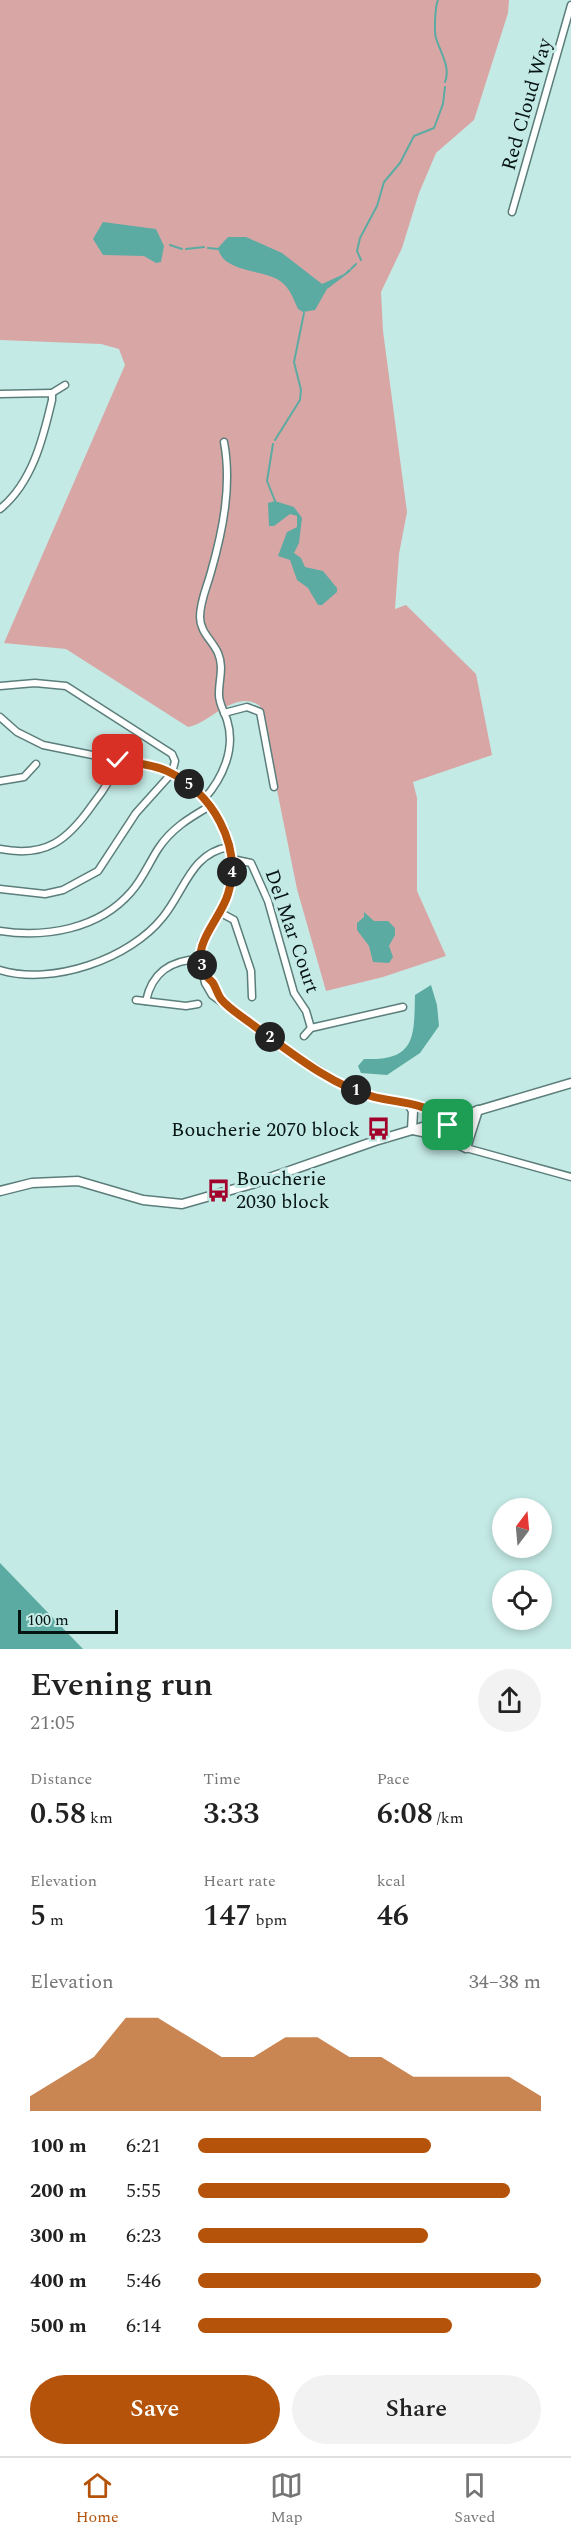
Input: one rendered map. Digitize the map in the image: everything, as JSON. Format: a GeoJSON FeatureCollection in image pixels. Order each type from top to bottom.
{"type":"FeatureCollection","features":[{"type":"Feature","properties":{"kind":"main road"},"geometry":{"type":"LineString","coordinates":[[0,1191],[32,1183],[78,1181],[143,1200],[182,1204],[252,1184],[412,1130],[571,1083]]}},
{"type":"Feature","properties":{"kind":"main road"},"geometry":{"type":"LineString","coordinates":[[409,1104],[413,1112],[412,1130]]}},
{"type":"Feature","properties":{"kind":"main road"},"geometry":{"type":"LineString","coordinates":[[412,1130],[442,1136],[466,1148],[478,1110]]}},
{"type":"Feature","properties":{"kind":"street","name":"Red Cloud Way"},"geometry":{"type":"LineString","coordinates":[[512,212],[571,4]]}},
{"type":"Feature","properties":{"kind":"street"},"geometry":{"type":"LineString","coordinates":[[0,394],[52,393],[65,385]]}},
{"type":"Feature","properties":{"kind":"street"},"geometry":{"type":"LineString","coordinates":[[0,509],[13,498],[23,483],[46,426],[52,393]]}},
{"type":"Feature","properties":{"kind":"street"},"geometry":{"type":"LineString","coordinates":[[204,799],[216,786],[230,748],[229,730],[218,695],[222,675],[219,654],[203,631],[200,619],[201,603],[220,535],[226,495],[228,465],[224,442]]}},
{"type":"Feature","properties":{"kind":"street"},"geometry":{"type":"LineString","coordinates":[[0,686],[35,683],[66,686],[172,754],[175,761],[171,773],[136,813],[98,871],[63,890],[45,894],[0,889]]}},
{"type":"Feature","properties":{"kind":"street"},"geometry":{"type":"LineString","coordinates":[[224,713],[247,706],[260,712],[274,787]]}},
{"type":"Feature","properties":{"kind":"street"},"geometry":{"type":"LineString","coordinates":[[0,717],[17,732],[43,745],[151,766],[171,773],[189,783],[220,819],[232,859],[229,894],[221,913],[202,941],[200,959],[205,983],[212,995],[220,998],[290,1052],[342,1084],[374,1097],[428,1109],[445,1120],[466,1148],[571,1177]]}},
{"type":"Feature","properties":{"kind":"street"},"geometry":{"type":"LineString","coordinates":[[0,849],[24,852],[42,849],[61,840],[74,830],[103,791],[114,775],[118,760]]}},
{"type":"Feature","properties":{"kind":"street"},"geometry":{"type":"LineString","coordinates":[[0,782],[24,777],[36,764]]}},
{"type":"Feature","properties":{"kind":"street"},"geometry":{"type":"LineString","coordinates":[[0,931],[43,934],[67,930],[92,921],[115,908],[132,891],[159,848],[177,826],[210,806]]}},
{"type":"Feature","properties":{"kind":"street"},"geometry":{"type":"LineString","coordinates":[[0,970],[36,974],[66,971],[96,963],[124,950],[162,919],[203,857],[214,850],[229,847]]}},
{"type":"Feature","properties":{"kind":"street","name":"Del Mar Court"},"geometry":{"type":"LineString","coordinates":[[232,859],[251,863],[256,872],[271,911],[294,993],[306,1011],[311,1028]]}},
{"type":"Feature","properties":{"kind":"street"},"geometry":{"type":"LineString","coordinates":[[221,913],[234,920],[251,971],[252,997]]}},
{"type":"Feature","properties":{"kind":"street"},"geometry":{"type":"LineString","coordinates":[[146,1001],[153,980],[170,965],[184,960],[200,959]]}},
{"type":"Feature","properties":{"kind":"street"},"geometry":{"type":"LineString","coordinates":[[136,1000],[186,1006],[198,1004]]}},
{"type":"Feature","properties":{"kind":"street"},"geometry":{"type":"LineString","coordinates":[[304,1036],[311,1028],[403,1007]]}},
{"type":"Feature","properties":{"kind":"shaded area"},"geometry":{"type":"Polygon","coordinates":[[[0,0],[509,0],[508,13],[474,120],[436,153],[419,193],[402,248],[381,292],[383,331],[407,512],[399,554],[395,609],[406,605],[476,674],[492,755],[413,782],[417,798],[417,891],[446,956],[383,977],[326,991],[297,889],[260,706],[242,701],[188,727],[66,649],[4,643],[125,365],[119,349],[101,344],[0,340],[0,0]]]}},
{"type":"Feature","properties":{"kind":"water"},"geometry":{"type":"Polygon","coordinates":[[[103,222],[156,229],[164,246],[161,262],[156,263],[144,256],[103,255],[93,239],[103,222]]]}},
{"type":"Feature","properties":{"kind":"water"},"geometry":{"type":"Polygon","coordinates":[[[228,237],[246,237],[282,253],[322,284],[344,274],[349,269],[351,271],[327,289],[315,310],[303,312],[298,309],[289,290],[280,281],[235,266],[221,256],[218,248],[228,237]]]}},
{"type":"Feature","properties":{"kind":"water"},"geometry":{"type":"Polygon","coordinates":[[[275,501],[294,507],[302,518],[299,543],[294,553],[301,558],[305,567],[323,571],[337,588],[337,592],[322,605],[318,605],[308,588],[297,580],[290,560],[278,556],[287,532],[297,527],[297,516],[290,514],[274,526],[269,526],[268,503],[275,501]]]}},
{"type":"Feature","properties":{"kind":"water"},"geometry":{"type":"Polygon","coordinates":[[[364,912],[374,921],[388,921],[395,928],[395,935],[389,946],[393,957],[389,963],[373,962],[369,946],[357,930],[357,923],[364,917],[364,912]]]}},
{"type":"Feature","properties":{"kind":"water"},"geometry":{"type":"Polygon","coordinates":[[[431,985],[437,1005],[439,1026],[420,1053],[387,1075],[361,1073],[358,1066],[364,1059],[394,1056],[409,1044],[414,1023],[415,995],[431,985]]]}},
{"type":"Feature","properties":{"kind":"water"},"geometry":{"type":"Polygon","coordinates":[[[0,1563],[83,1649],[0,1649],[0,1563]]]}},
{"type":"Feature","properties":{"kind":"waterway"},"geometry":{"type":"LineString","coordinates":[[438,0],[435,35],[446,65],[445,82]]}},
{"type":"Feature","properties":{"kind":"waterway"},"geometry":{"type":"LineString","coordinates":[[361,260],[357,251],[360,238],[377,206],[384,182],[400,163],[414,136],[434,128],[443,104],[445,87]]}},
{"type":"Feature","properties":{"kind":"waterway"},"geometry":{"type":"LineString","coordinates":[[170,245],[182,249]]}},
{"type":"Feature","properties":{"kind":"waterway"},"geometry":{"type":"LineString","coordinates":[[186,249],[204,247]]}},
{"type":"Feature","properties":{"kind":"waterway"},"geometry":{"type":"LineString","coordinates":[[208,248],[218,249]]}},
{"type":"Feature","properties":{"kind":"waterway"},"geometry":{"type":"LineString","coordinates":[[351,269],[356,264]]}},
{"type":"Feature","properties":{"kind":"waterway"},"geometry":{"type":"LineString","coordinates":[[275,440],[300,400],[301,390],[294,362],[304,313]]}},
{"type":"Feature","properties":{"kind":"waterway"},"geometry":{"type":"LineString","coordinates":[[273,444],[267,481],[275,501]]}},
{"type":"Feature","properties":{"kind":"place","name":"Boucherie 2070 block"},"geometry":{"type":"Point","coordinates":[378,1129]}},
{"type":"Feature","properties":{"kind":"place","name":"Boucherie 2030 block"},"geometry":{"type":"Point","coordinates":[218,1190]}},
{"type":"Feature","properties":{"kind":"route"},"geometry":{"type":"LineString","coordinates":[[118,760],[166,770],[189,783],[220,819],[232,859],[232,877],[229,894],[221,913],[202,941],[200,959],[205,975],[212,981],[220,998],[290,1052],[342,1084],[374,1097],[396,1100],[428,1109],[445,1120],[448,1125]]}}]}
